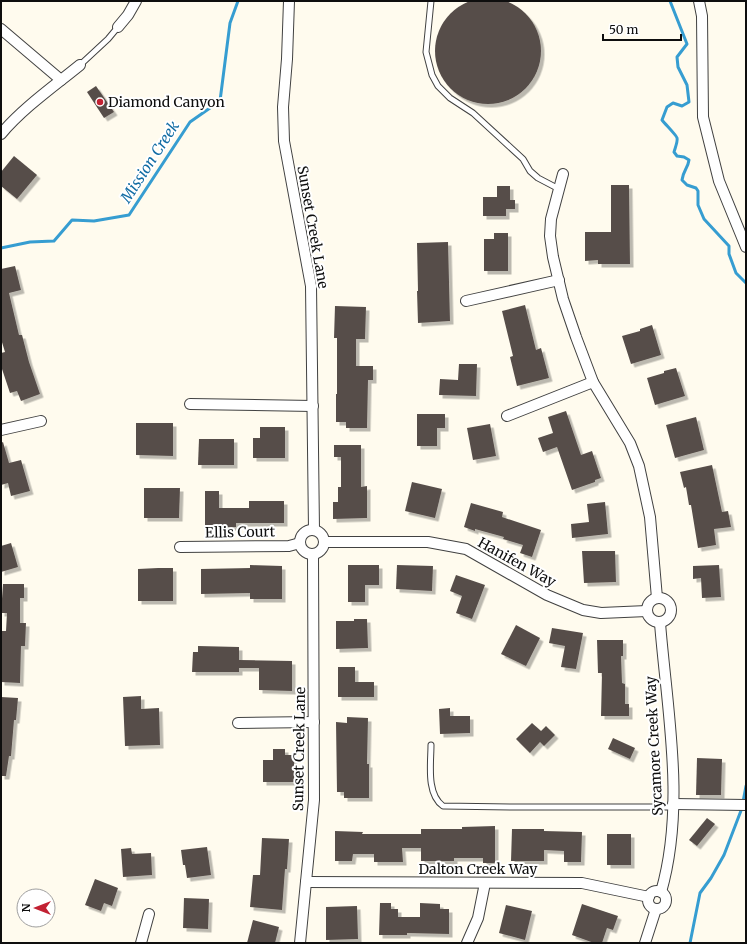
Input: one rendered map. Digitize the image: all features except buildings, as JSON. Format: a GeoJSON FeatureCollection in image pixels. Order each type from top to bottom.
{"type":"FeatureCollection","features":[{"type":"Feature","properties":{"kind":"street"},"geometry":{"type":"LineString","coordinates":[[118,27],[128,15],[136,1]]}},
{"type":"Feature","properties":{"kind":"street","name":"Sunset Creek Lane"},"geometry":{"type":"LineString","coordinates":[[289,1],[287,59],[283,107],[284,140],[311,286],[314,530]]}},
{"type":"Feature","properties":{"kind":"street"},"geometry":{"type":"LineString","coordinates":[[698,1],[702,16],[703,116],[719,181],[746,247]]}},
{"type":"Feature","properties":{"kind":"street"},"geometry":{"type":"LineString","coordinates":[[1,29],[61,80]]}},
{"type":"Feature","properties":{"kind":"street"},"geometry":{"type":"LineString","coordinates":[[1,134],[30,106],[80,65]]}},
{"type":"Feature","properties":{"kind":"street"},"geometry":{"type":"LineString","coordinates":[[563,174],[551,219],[550,236],[552,257],[576,337],[593,382],[630,443],[639,466],[650,517],[657,598]]}},
{"type":"Feature","properties":{"kind":"street"},"geometry":{"type":"LineString","coordinates":[[466,301],[559,280]]}},
{"type":"Feature","properties":{"kind":"street"},"geometry":{"type":"LineString","coordinates":[[507,416],[593,382]]}},
{"type":"Feature","properties":{"kind":"street"},"geometry":{"type":"LineString","coordinates":[[190,404],[313,406]]}},
{"type":"Feature","properties":{"kind":"street"},"geometry":{"type":"LineString","coordinates":[[1,430],[41,421]]}},
{"type":"Feature","properties":{"kind":"street"},"geometry":{"type":"LineString","coordinates":[[310,530],[314,530],[322,534],[325,542],[323,549],[313,555],[305,552],[300,543],[304,534],[310,530]]}},
{"type":"Feature","properties":{"kind":"street","name":"Hanifen Way"},"geometry":{"type":"LineString","coordinates":[[325,542],[428,542],[466,549],[547,595],[583,610],[601,613],[646,610]]}},
{"type":"Feature","properties":{"kind":"street","name":"Ellis Court"},"geometry":{"type":"LineString","coordinates":[[180,547],[289,546],[300,543]]}},
{"type":"Feature","properties":{"kind":"street","name":"Sunset Creek Lane"},"geometry":{"type":"LineString","coordinates":[[300,943],[314,800],[313,555]]}},
{"type":"Feature","properties":{"kind":"street"},"geometry":{"type":"LineString","coordinates":[[657,598],[666,600],[671,609],[669,617],[660,622],[651,620],[647,615],[646,610],[650,602],[657,598]]}},
{"type":"Feature","properties":{"kind":"street","name":"Sycamore Creek Way"},"geometry":{"type":"LineString","coordinates":[[660,622],[673,781],[673,805],[669,860],[661,892]]}},
{"type":"Feature","properties":{"kind":"street"},"geometry":{"type":"LineString","coordinates":[[238,723],[314,722]]}},
{"type":"Feature","properties":{"kind":"street"},"geometry":{"type":"LineString","coordinates":[[673,805],[746,805]]}},
{"type":"Feature","properties":{"kind":"street","name":"Dalton Creek Way"},"geometry":{"type":"LineString","coordinates":[[306,882],[582,883],[649,897]]}},
{"type":"Feature","properties":{"kind":"street"},"geometry":{"type":"LineString","coordinates":[[467,943],[478,918],[485,883]]}},
{"type":"Feature","properties":{"kind":"street"},"geometry":{"type":"LineString","coordinates":[[653,892],[661,892],[666,897],[666,903],[663,907],[656,909],[650,905],[648,900],[653,892]]}},
{"type":"Feature","properties":{"kind":"street"},"geometry":{"type":"LineString","coordinates":[[644,943],[649,933],[656,909]]}},
{"type":"Feature","properties":{"kind":"street"},"geometry":{"type":"LineString","coordinates":[[141,943],[149,914]]}},
{"type":"Feature","properties":{"kind":"lane"},"geometry":{"type":"LineString","coordinates":[[431,1],[426,52],[432,75],[438,86],[450,98],[473,113],[523,159],[530,171],[538,178],[559,189]]}},
{"type":"Feature","properties":{"kind":"lane"},"geometry":{"type":"LineString","coordinates":[[80,65],[108,39],[118,27]]}},
{"type":"Feature","properties":{"kind":"lane"},"geometry":{"type":"LineString","coordinates":[[431,745],[432,786],[437,802],[443,806],[512,807],[673,805]]}},
{"type":"Feature","properties":{"kind":"waterway","name":"Mission Creek"},"geometry":{"type":"LineString","coordinates":[[1,248],[30,242],[54,241],[72,220],[94,221],[129,215],[190,122],[220,101],[230,23],[238,1]]}},
{"type":"Feature","properties":{"kind":"waterway"},"geometry":{"type":"LineString","coordinates":[[670,1],[687,44],[677,57],[678,67],[687,85],[689,102],[682,106],[673,103],[667,107],[662,120],[677,138],[674,152],[677,156],[684,157],[689,160],[682,180],[687,185],[696,188],[698,191],[698,205],[704,219],[729,246],[729,254],[736,273],[746,283]]}},
{"type":"Feature","properties":{"kind":"waterway"},"geometry":{"type":"LineString","coordinates":[[743,802],[746,786]]}},
{"type":"Feature","properties":{"kind":"waterway"},"geometry":{"type":"LineString","coordinates":[[690,943],[700,893],[711,878],[724,855],[742,808]]}},
{"type":"Feature","properties":{"kind":"place","name":"Diamond Canyon"},"geometry":{"type":"Point","coordinates":[100,102]}}]}
